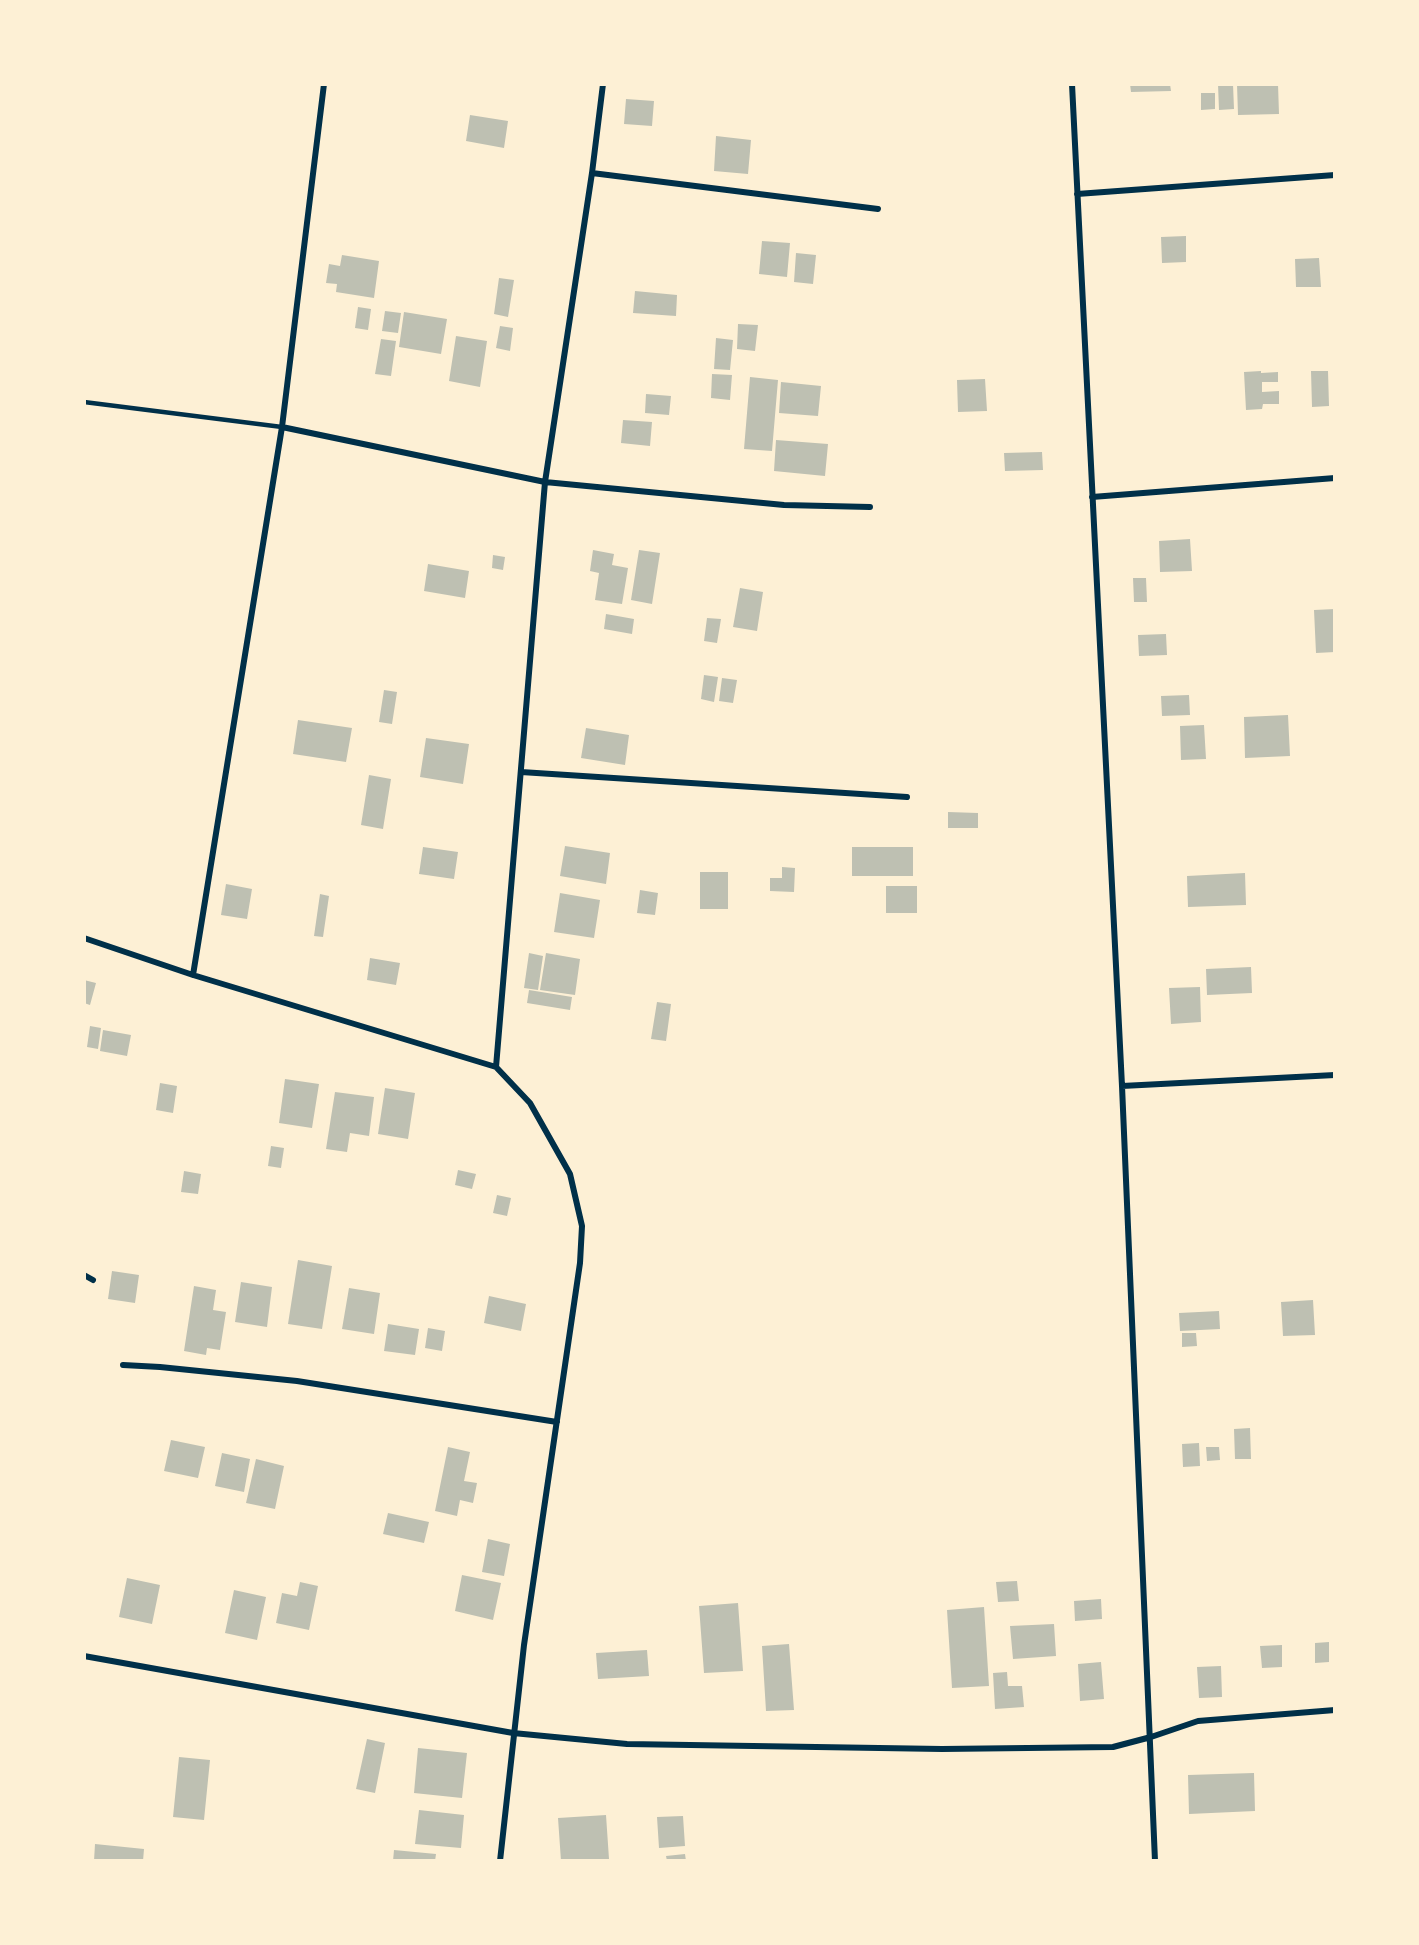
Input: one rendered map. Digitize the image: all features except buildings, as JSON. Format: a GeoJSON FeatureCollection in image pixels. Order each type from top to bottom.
{"type":"FeatureCollection","features":[{"type":"Feature","properties":{"kind":"street"},"geometry":{"type":"LineString","coordinates":[[193,975],[282,427],[324,84]]}},
{"type":"Feature","properties":{"kind":"street"},"geometry":{"type":"LineString","coordinates":[[496,1067],[545,482],[592,173],[603,84]]}},
{"type":"Feature","properties":{"kind":"street"},"geometry":{"type":"LineString","coordinates":[[1072,84],[1122,1086],[1155,1861]]}},
{"type":"Feature","properties":{"kind":"street"},"geometry":{"type":"LineString","coordinates":[[592,173],[878,209]]}},
{"type":"Feature","properties":{"kind":"street"},"geometry":{"type":"LineString","coordinates":[[1077,194],[1335,175]]}},
{"type":"Feature","properties":{"kind":"street"},"geometry":{"type":"LineString","coordinates":[[282,427],[545,482],[784,505],[870,507]]}},
{"type":"Feature","properties":{"kind":"street"},"geometry":{"type":"LineString","coordinates":[[1092,497],[1335,478]]}},
{"type":"Feature","properties":{"kind":"street"},"geometry":{"type":"LineString","coordinates":[[521,772],[907,797]]}},
{"type":"Feature","properties":{"kind":"street"},"geometry":{"type":"LineString","coordinates":[[84,938],[193,975],[496,1067],[530,1103],[570,1173],[582,1226],[580,1263],[513,1733],[500,1861]]}},
{"type":"Feature","properties":{"kind":"street"},"geometry":{"type":"LineString","coordinates":[[1122,1086],[1335,1076]]}},
{"type":"Feature","properties":{"kind":"street"},"geometry":{"type":"LineString","coordinates":[[84,1275],[93,1280]]}},
{"type":"Feature","properties":{"kind":"street"},"geometry":{"type":"LineString","coordinates":[[123,1365],[297,1381],[557,1422]]}},
{"type":"Feature","properties":{"kind":"street"},"geometry":{"type":"LineString","coordinates":[[84,1656],[513,1733],[627,1744],[942,1749],[1113,1747],[1198,1721],[1335,1710]]}},
{"type":"Feature","properties":{"kind":"lane"},"geometry":{"type":"LineString","coordinates":[[84,402],[282,427]]}}]}
